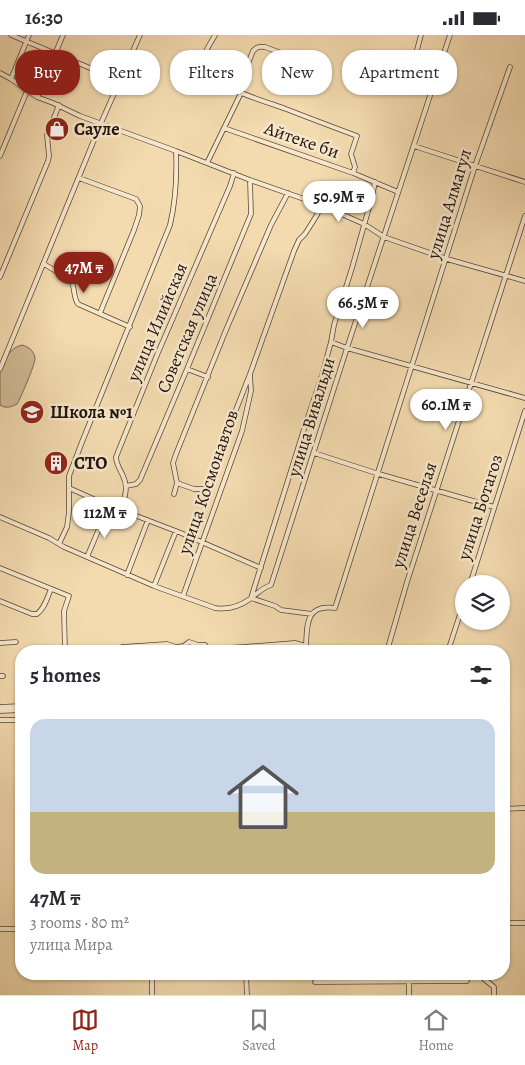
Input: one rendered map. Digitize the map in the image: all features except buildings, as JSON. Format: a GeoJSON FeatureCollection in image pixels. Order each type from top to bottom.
{"type":"FeatureCollection","features":[{"type":"Feature","properties":{"kind":"street"},"geometry":{"type":"LineString","coordinates":[[11,35],[46,50]]}},
{"type":"Feature","properties":{"kind":"street"},"geometry":{"type":"LineString","coordinates":[[11,79],[29,35]]}},
{"type":"Feature","properties":{"kind":"street"},"geometry":{"type":"LineString","coordinates":[[57,50],[63,35]]}},
{"type":"Feature","properties":{"kind":"street"},"geometry":{"type":"LineString","coordinates":[[133,50],[140,35]]}},
{"type":"Feature","properties":{"kind":"street"},"geometry":{"type":"LineString","coordinates":[[207,50],[215,35]]}},
{"type":"Feature","properties":{"kind":"street"},"geometry":{"type":"LineString","coordinates":[[417,50],[421,35]]}},
{"type":"Feature","properties":{"kind":"street","name":"улица Вивальди"},"geometry":{"type":"LineString","coordinates":[[0,517],[127,575],[215,608],[223,609],[242,604],[263,588],[271,585],[450,35]]}},
{"type":"Feature","properties":{"kind":"street"},"geometry":{"type":"LineString","coordinates":[[252,54],[256,47],[260,46],[272,50]]}},
{"type":"Feature","properties":{"kind":"street","name":"улица Алмагул"},"geometry":{"type":"LineString","coordinates":[[312,614],[318,608],[336,608],[475,167],[510,67]]}},
{"type":"Feature","properties":{"kind":"street"},"geometry":{"type":"LineString","coordinates":[[0,73],[15,82]]}},
{"type":"Feature","properties":{"kind":"street"},"geometry":{"type":"LineString","coordinates":[[0,156],[25,95]]}},
{"type":"Feature","properties":{"kind":"street"},"geometry":{"type":"LineString","coordinates":[[34,95],[80,116],[321,205],[364,224],[384,237],[447,259],[525,281]]}},
{"type":"Feature","properties":{"kind":"street"},"geometry":{"type":"LineString","coordinates":[[0,369],[114,95]]}},
{"type":"Feature","properties":{"kind":"street"},"geometry":{"type":"LineString","coordinates":[[207,163],[224,128],[237,95]]}},
{"type":"Feature","properties":{"kind":"street"},"geometry":{"type":"LineString","coordinates":[[246,95],[357,136],[351,154],[355,167],[353,173]]}},
{"type":"Feature","properties":{"kind":"street"},"geometry":{"type":"LineString","coordinates":[[0,277],[48,161],[47,135],[59,105]]}},
{"type":"Feature","properties":{"kind":"street","name":"Айтеке би"},"geometry":{"type":"LineString","coordinates":[[224,128],[353,173],[398,192]]}},
{"type":"Feature","properties":{"kind":"street"},"geometry":{"type":"LineString","coordinates":[[414,146],[525,182]]}},
{"type":"Feature","properties":{"kind":"street"},"geometry":{"type":"LineString","coordinates":[[59,545],[70,512],[69,476],[170,225],[177,176],[176,151]]}},
{"type":"Feature","properties":{"kind":"street","name":"улица Илийская"},"geometry":{"type":"LineString","coordinates":[[126,486],[116,463],[116,457],[234,173]]}},
{"type":"Feature","properties":{"kind":"street"},"geometry":{"type":"LineString","coordinates":[[79,178],[136,199],[140,206],[134,231],[100,313]]}},
{"type":"Feature","properties":{"kind":"street","name":"Советская улица"},"geometry":{"type":"LineString","coordinates":[[126,486],[136,484],[140,480],[188,369],[251,214],[250,180]]}},
{"type":"Feature","properties":{"kind":"street"},"geometry":{"type":"LineString","coordinates":[[306,645],[307,631],[312,614],[281,610],[252,598],[322,375],[334,325],[352,268],[375,182]]}},
{"type":"Feature","properties":{"kind":"street"},"geometry":{"type":"LineString","coordinates":[[174,494],[177,483],[173,467],[176,454],[271,225],[288,193]]}},
{"type":"Feature","properties":{"kind":"street","name":"улица Космонавтов"},"geometry":{"type":"LineString","coordinates":[[177,483],[194,489],[204,489],[250,374],[294,251],[299,239],[305,234],[321,205]]}},
{"type":"Feature","properties":{"kind":"street","name":"улица Веселая"},"geometry":{"type":"LineString","coordinates":[[390,645],[407,581],[525,216]]}},
{"type":"Feature","properties":{"kind":"street"},"geometry":{"type":"LineString","coordinates":[[44,264],[71,280],[78,303],[130,327]]}},
{"type":"Feature","properties":{"kind":"street"},"geometry":{"type":"LineString","coordinates":[[331,342],[525,398]]}},
{"type":"Feature","properties":{"kind":"street"},"geometry":{"type":"LineString","coordinates":[[188,369],[208,377]]}},
{"type":"Feature","properties":{"kind":"street","name":"улица Космонавтов"},"geometry":{"type":"LineString","coordinates":[[182,596],[244,422],[251,391],[250,374]]}},
{"type":"Feature","properties":{"kind":"street","name":"улица Ботагоз"},"geometry":{"type":"LineString","coordinates":[[473,575],[525,411]]}},
{"type":"Feature","properties":{"kind":"street"},"geometry":{"type":"LineString","coordinates":[[314,453],[494,507]]}},
{"type":"Feature","properties":{"kind":"street"},"geometry":{"type":"LineString","coordinates":[[87,557],[107,510],[120,507],[122,504],[126,486]]}},
{"type":"Feature","properties":{"kind":"street"},"geometry":{"type":"LineString","coordinates":[[69,488],[112,509],[121,510],[176,531],[261,568]]}},
{"type":"Feature","properties":{"kind":"street"},"geometry":{"type":"LineString","coordinates":[[127,575],[148,520]]}},
{"type":"Feature","properties":{"kind":"street"},"geometry":{"type":"LineString","coordinates":[[154,586],[176,531]]}},
{"type":"Feature","properties":{"kind":"street"},"geometry":{"type":"LineString","coordinates":[[0,568],[68,596],[64,611],[65,645]]}},
{"type":"Feature","properties":{"kind":"street"},"geometry":{"type":"LineString","coordinates":[[0,601],[37,614],[41,611],[51,589]]}},
{"type":"Feature","properties":{"kind":"street"},"geometry":{"type":"LineString","coordinates":[[450,645],[455,630]]}},
{"type":"Feature","properties":{"kind":"street"},"geometry":{"type":"LineString","coordinates":[[0,643],[16,642]]}},
{"type":"Feature","properties":{"kind":"street"},"geometry":{"type":"LineString","coordinates":[[185,645],[189,642],[205,645]]}},
{"type":"Feature","properties":{"kind":"street"},"geometry":{"type":"LineString","coordinates":[[278,645],[295,643],[302,645]]}},
{"type":"Feature","properties":{"kind":"street"},"geometry":{"type":"LineString","coordinates":[[147,645],[167,645]]}},
{"type":"Feature","properties":{"kind":"street"},"geometry":{"type":"LineString","coordinates":[[0,707],[15,706]]}},
{"type":"Feature","properties":{"kind":"street"},"geometry":{"type":"LineString","coordinates":[[0,711],[15,710]]}},
{"type":"Feature","properties":{"kind":"street"},"geometry":{"type":"LineString","coordinates":[[0,720],[15,720]]}},
{"type":"Feature","properties":{"kind":"street"},"geometry":{"type":"LineString","coordinates":[[510,809],[525,808]]}},
{"type":"Feature","properties":{"kind":"street"},"geometry":{"type":"LineString","coordinates":[[510,923],[525,923]]}},
{"type":"Feature","properties":{"kind":"street"},"geometry":{"type":"LineString","coordinates":[[0,929],[15,929]]}},
{"type":"Feature","properties":{"kind":"street"},"geometry":{"type":"LineString","coordinates":[[152,980],[152,995]]}},
{"type":"Feature","properties":{"kind":"street"},"geometry":{"type":"LineString","coordinates":[[246,980],[246,995]]}},
{"type":"Feature","properties":{"kind":"street"},"geometry":{"type":"LineString","coordinates":[[485,980],[494,987],[494,995]]}},
{"type":"Feature","properties":{"kind":"street"},"geometry":{"type":"LineString","coordinates":[[409,981],[409,995]]}},
{"type":"Feature","properties":{"kind":"street"},"geometry":{"type":"LineString","coordinates":[[315,983],[467,981]]}},
{"type":"Feature","properties":{"kind":"shaded area"},"geometry":{"type":"Polygon","coordinates":[[[22,345],[32,351],[35,358],[34,362],[28,381],[17,404],[11,407],[4,407],[0,405],[0,372],[10,352],[22,345]]]}},
{"type":"Feature","properties":{"kind":"place","name":"Сауле"},"geometry":{"type":"Point","coordinates":[57,129]}},
{"type":"Feature","properties":{"kind":"place","name":"Школа №1"},"geometry":{"type":"Point","coordinates":[32,412]}},
{"type":"Feature","properties":{"kind":"place","name":"СТО"},"geometry":{"type":"Point","coordinates":[56,463]}}]}
